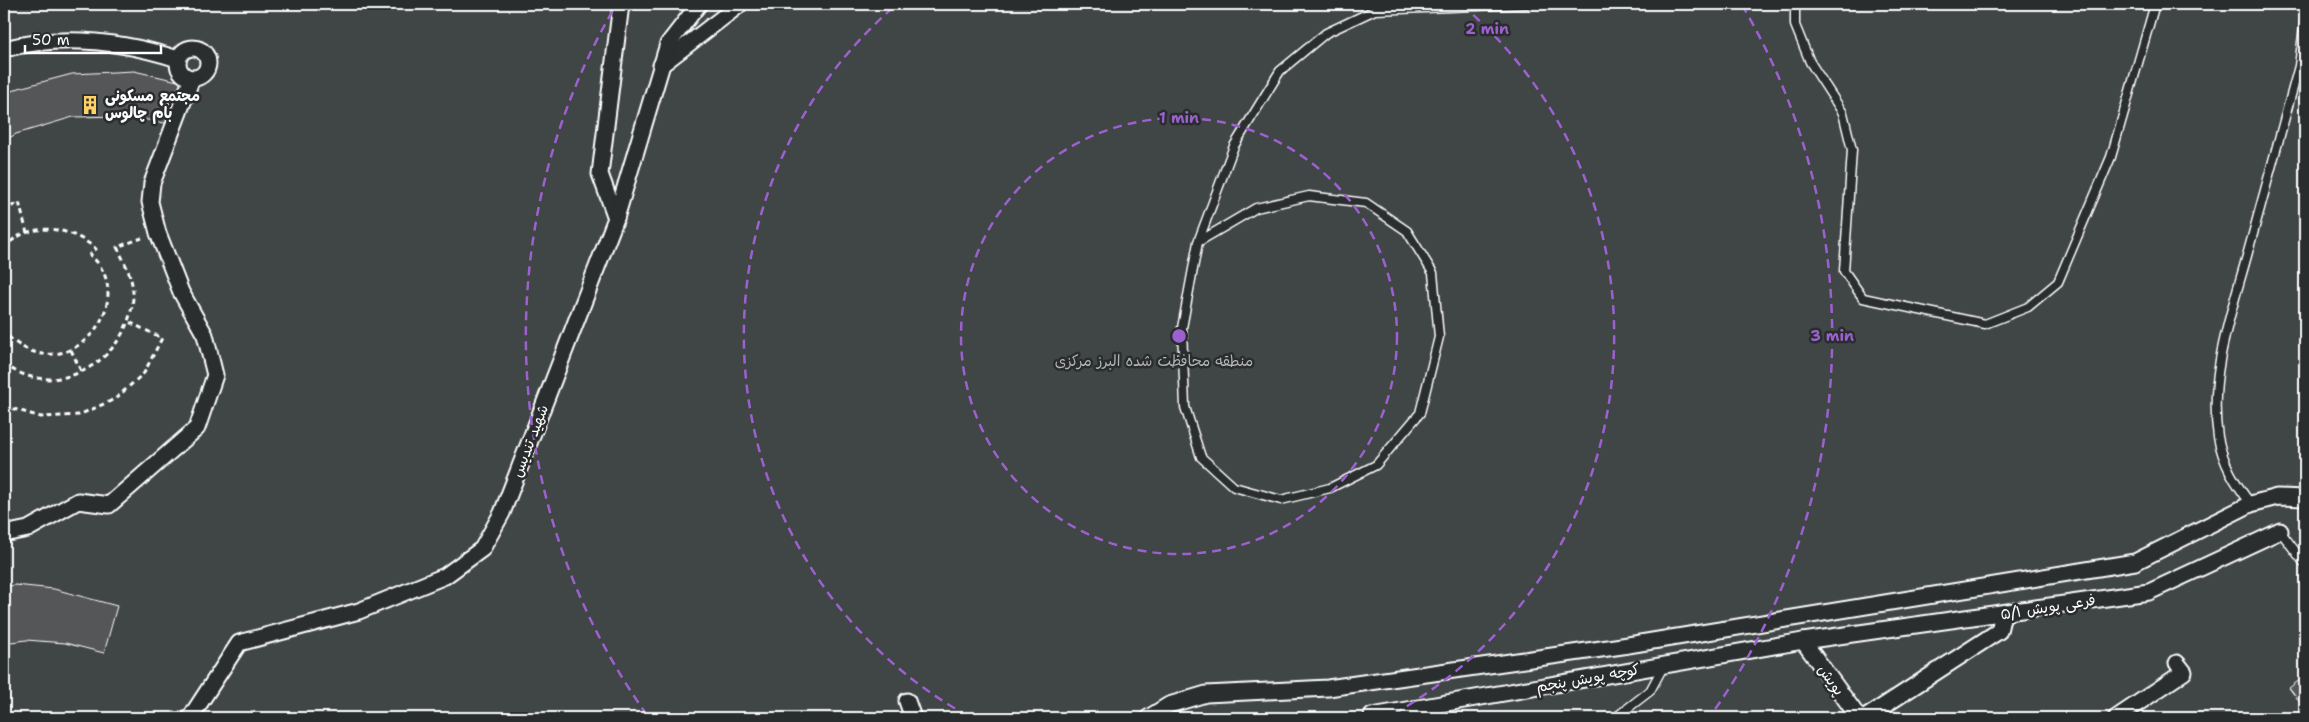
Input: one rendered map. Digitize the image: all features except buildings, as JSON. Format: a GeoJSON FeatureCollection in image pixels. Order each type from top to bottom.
{"type":"FeatureCollection","features":[{"type":"Feature","properties":{"kind":"street"},"geometry":{"type":"LineString","coordinates":[[616,218],[600,174],[621,4]]}},
{"type":"Feature","properties":{"kind":"street","name":"شهید تندیس"},"geometry":{"type":"LineString","coordinates":[[190,718],[239,643],[359,611],[445,576],[482,549],[502,513],[616,218],[668,44],[699,4]]}},
{"type":"Feature","properties":{"kind":"street"},"geometry":{"type":"LineString","coordinates":[[662,65],[739,5]]}},
{"type":"Feature","properties":{"kind":"street"},"geometry":{"type":"LineString","coordinates":[[4,49],[52,40],[76,40],[150,50],[178,59]]}},
{"type":"Feature","properties":{"kind":"street"},"geometry":{"type":"LineString","coordinates":[[198,48],[206,54],[208,68],[201,76],[192,78],[186,77],[179,69],[178,59],[183,50],[198,48]]}},
{"type":"Feature","properties":{"kind":"street"},"geometry":{"type":"LineString","coordinates":[[4,534],[28,529],[78,501],[109,505],[197,428],[215,375],[205,336],[181,292],[158,233],[150,202],[152,183],[192,78]]}},
{"type":"Feature","properties":{"kind":"street"},"geometry":{"type":"LineString","coordinates":[[1148,718],[1169,704],[1206,694],[1348,686],[1622,646],[2136,562],[2251,504],[2277,497],[2305,498]]}},
{"type":"Feature","properties":{"kind":"street","name":"فرعی پویش ۵/۱"},"geometry":{"type":"LineString","coordinates":[[1803,641],[2149,592],[2280,532]]}},
{"type":"Feature","properties":{"kind":"street"},"geometry":{"type":"LineString","coordinates":[[1865,718],[1999,631],[2003,614]]}},
{"type":"Feature","properties":{"kind":"street","name":"کوچه پویش پنجم"},"geometry":{"type":"LineString","coordinates":[[1372,716],[1803,641]]}},
{"type":"Feature","properties":{"kind":"street","name":"پویش"},"geometry":{"type":"LineString","coordinates":[[1803,641],[1859,718]]}},
{"type":"Feature","properties":{"kind":"street"},"geometry":{"type":"LineString","coordinates":[[2116,718],[2184,672],[2177,662]]}},
{"type":"Feature","properties":{"kind":"street"},"geometry":{"type":"LineString","coordinates":[[907,701],[913,718]]}},
{"type":"Feature","properties":{"kind":"lane"},"geometry":{"type":"LineString","coordinates":[[1198,242],[1256,208],[1309,196],[1366,203],[1407,231],[1432,273],[1439,337],[1420,413],[1376,465],[1330,488],[1281,500],[1234,487],[1201,457],[1185,407],[1182,328],[1198,242],[1234,146],[1280,71],[1326,34],[1375,10],[1526,4]]}},
{"type":"Feature","properties":{"kind":"lane"},"geometry":{"type":"LineString","coordinates":[[1794,4],[1794,25],[1810,62],[1843,113],[1852,150],[1844,271],[1863,298],[1985,324],[2028,307],[2058,282],[2111,157],[2155,4]]}},
{"type":"Feature","properties":{"kind":"lane"},"geometry":{"type":"LineString","coordinates":[[2251,504],[2233,480],[2223,459],[2218,437],[2216,407],[2222,348],[2299,66],[2305,19]]}},
{"type":"Feature","properties":{"kind":"lane"},"geometry":{"type":"LineString","coordinates":[[2280,532],[2305,564]]}},
{"type":"Feature","properties":{"kind":"lane"},"geometry":{"type":"LineString","coordinates":[[1615,718],[1650,691],[1664,665]]}},
{"type":"Feature","properties":{"kind":"path"},"geometry":{"type":"LineString","coordinates":[[4,211],[19,202],[27,233]]}},
{"type":"Feature","properties":{"kind":"path"},"geometry":{"type":"LineString","coordinates":[[4,248],[27,233],[48,229],[69,232],[84,239],[96,248],[90,255],[103,273],[108,291],[106,310],[99,327],[87,340],[71,350],[51,354],[31,351],[14,342],[4,332]]}},
{"type":"Feature","properties":{"kind":"path"},"geometry":{"type":"LineString","coordinates":[[4,364],[12,370],[40,378],[68,377],[94,366],[115,346],[129,322],[133,296],[129,270],[117,247],[158,233]]}},
{"type":"Feature","properties":{"kind":"path"},"geometry":{"type":"LineString","coordinates":[[4,406],[40,417],[80,415],[115,399],[144,373],[162,338],[129,322]]}},
{"type":"Feature","properties":{"kind":"path"},"geometry":{"type":"LineString","coordinates":[[71,350],[81,371]]}},
{"type":"Feature","properties":{"kind":"green space","name":"منطقه محافظت شده البرز مرکزی"},"geometry":{"type":"Polygon","coordinates":[[[4,4],[2305,4],[2305,718],[4,718],[4,4]]]}},
{"type":"Feature","properties":{"kind":"place","name":"مجتمع مسکونی بام چالوس"},"geometry":{"type":"Point","coordinates":[90,105]}}]}
